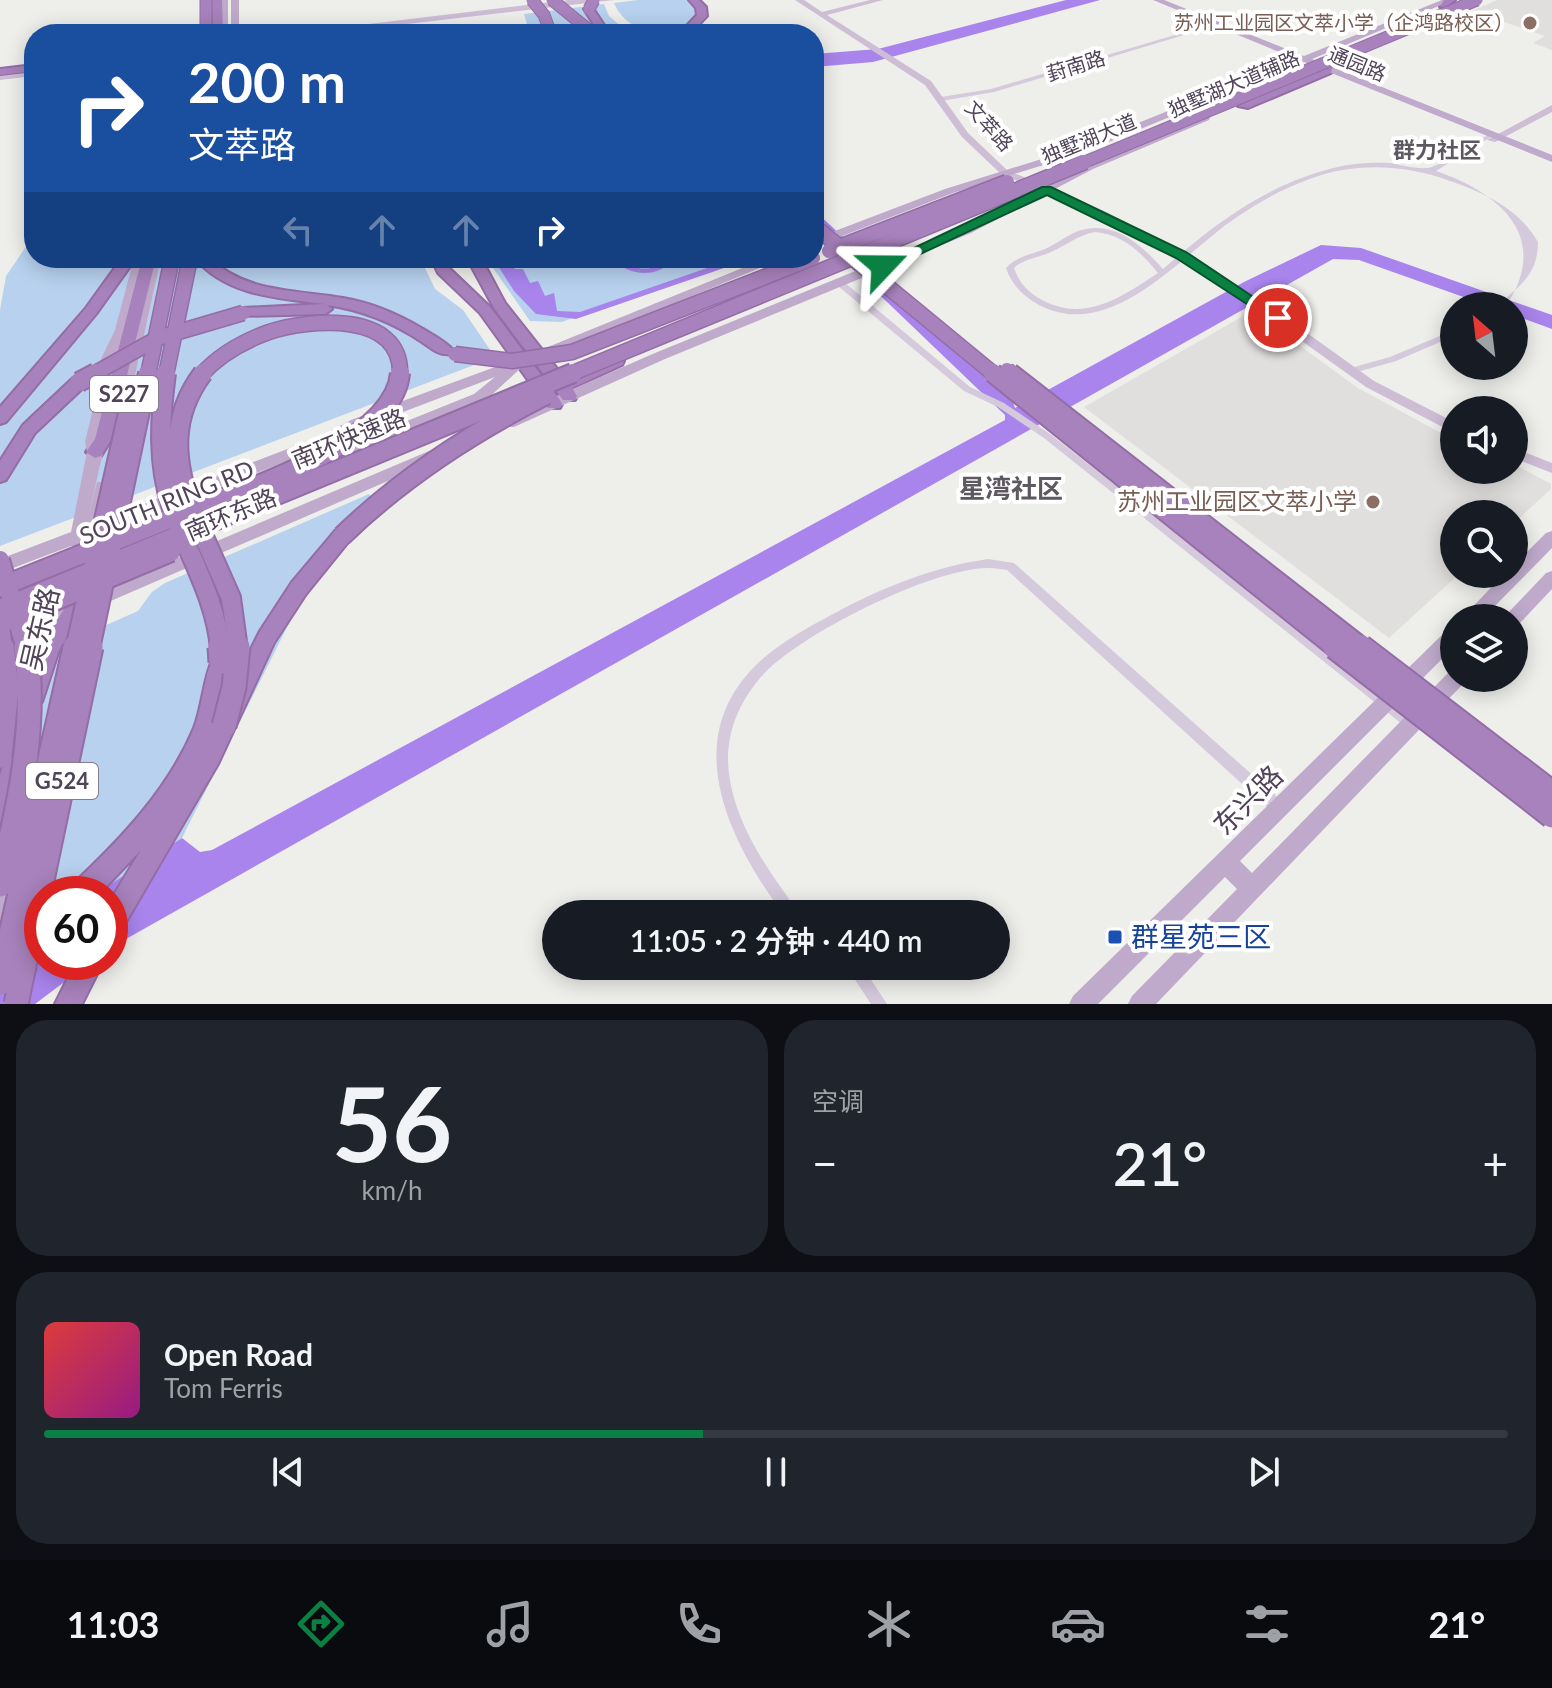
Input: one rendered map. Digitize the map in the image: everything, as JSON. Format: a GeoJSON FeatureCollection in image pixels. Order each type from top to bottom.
{"type":"FeatureCollection","features":[{"type":"Feature","properties":{"kind":"highway"},"geometry":{"type":"LineString","coordinates":[[203,24],[204,0]]}},
{"type":"Feature","properties":{"kind":"highway"},"geometry":{"type":"LineString","coordinates":[[217,0],[219,24]]}},
{"type":"Feature","properties":{"kind":"highway"},"geometry":{"type":"LineString","coordinates":[[532,0],[547,24]]}},
{"type":"Feature","properties":{"kind":"highway"},"geometry":{"type":"LineString","coordinates":[[541,0],[570,24]]}},
{"type":"Feature","properties":{"kind":"highway"},"geometry":{"type":"LineString","coordinates":[[552,0],[582,24]]}},
{"type":"Feature","properties":{"kind":"highway"},"geometry":{"type":"LineString","coordinates":[[598,24],[590,14],[601,0]]}},
{"type":"Feature","properties":{"kind":"highway"},"geometry":{"type":"LineString","coordinates":[[697,0],[706,16],[698,24]]}},
{"type":"Feature","properties":{"kind":"highway","name":"独墅湖大道"},"geometry":{"type":"LineString","coordinates":[[824,264],[1040,171],[1457,0]]}},
{"type":"Feature","properties":{"kind":"highway","name":"独墅湖大道"},"geometry":{"type":"LineString","coordinates":[[824,267],[1477,0]]}},
{"type":"Feature","properties":{"kind":"highway"},"geometry":{"type":"LineString","coordinates":[[227,4],[228,24]]}},
{"type":"Feature","properties":{"kind":"highway"},"geometry":{"type":"LineString","coordinates":[[963,212],[1070,180],[1262,97],[1316,65]]}},
{"type":"Feature","properties":{"kind":"highway"},"geometry":{"type":"LineString","coordinates":[[0,74],[24,71]]}},
{"type":"Feature","properties":{"kind":"highway"},"geometry":{"type":"LineString","coordinates":[[824,248],[1040,171]]}},
{"type":"Feature","properties":{"kind":"highway"},"geometry":{"type":"LineString","coordinates":[[824,221],[1193,518],[1552,793]]}},
{"type":"Feature","properties":{"kind":"highway"},"geometry":{"type":"LineString","coordinates":[[824,234],[1181,527],[1552,816]]}},
{"type":"Feature","properties":{"kind":"highway"},"geometry":{"type":"LineString","coordinates":[[824,240],[925,319]]}},
{"type":"Feature","properties":{"kind":"highway"},"geometry":{"type":"LineString","coordinates":[[0,418],[91,311],[122,268]]}},
{"type":"Feature","properties":{"kind":"highway"},"geometry":{"type":"LineString","coordinates":[[95,452],[103,440],[149,268]]}},
{"type":"Feature","properties":{"kind":"highway","name":"G524"},"geometry":{"type":"LineString","coordinates":[[16,1004],[160,268]]}},
{"type":"Feature","properties":{"kind":"highway","name":"G524"},"geometry":{"type":"LineString","coordinates":[[0,983],[173,268]]}},
{"type":"Feature","properties":{"kind":"highway"},"geometry":{"type":"LineString","coordinates":[[98,876],[138,835],[179,779],[206,725],[219,676],[221,649],[216,613],[170,501],[160,446],[167,382],[188,268]]}},
{"type":"Feature","properties":{"kind":"highway"},"geometry":{"type":"LineString","coordinates":[[211,268],[241,285],[379,312],[445,350]]}},
{"type":"Feature","properties":{"kind":"highway"},"geometry":{"type":"LineString","coordinates":[[442,268],[565,394]]}},
{"type":"Feature","properties":{"kind":"highway"},"geometry":{"type":"LineString","coordinates":[[478,268],[530,359]]}},
{"type":"Feature","properties":{"kind":"highway"},"geometry":{"type":"LineString","coordinates":[[0,475],[29,429],[79,382],[146,343],[207,321],[266,310],[333,310],[370,319],[445,350],[502,361],[572,352],[775,268]]}},
{"type":"Feature","properties":{"kind":"highway","name":"独墅湖大道"},"geometry":{"type":"LineString","coordinates":[[712,312],[814,268]]}},
{"type":"Feature","properties":{"kind":"highway","name":"独墅湖大道"},"geometry":{"type":"LineString","coordinates":[[712,312],[822,268]]}},
{"type":"Feature","properties":{"kind":"highway","name":"南环快速路"},"geometry":{"type":"LineString","coordinates":[[0,609],[671,333],[712,312]]}},
{"type":"Feature","properties":{"kind":"highway","name":"SOUTH RING RD"},"geometry":{"type":"LineString","coordinates":[[0,597],[712,312]]}},
{"type":"Feature","properties":{"kind":"highway"},"geometry":{"type":"LineString","coordinates":[[0,587],[186,512],[200,507],[215,501],[304,463],[356,434],[387,406],[398,382],[397,355],[380,335],[356,325],[333,323],[275,331],[219,357],[196,379],[182,400],[176,438],[184,488],[189,502],[194,514],[203,538],[229,591],[238,630],[236,675],[224,726]]}},
{"type":"Feature","properties":{"kind":"highway"},"geometry":{"type":"LineString","coordinates":[[128,895],[188,796],[257,654],[281,614],[313,570],[359,518],[451,447],[565,394],[671,333]]}},
{"type":"Feature","properties":{"kind":"highway"},"geometry":{"type":"LineString","coordinates":[[0,406],[32,377]]}},
{"type":"Feature","properties":{"kind":"highway"},"geometry":{"type":"LineString","coordinates":[[0,756],[7,688],[0,625],[565,394]]}},
{"type":"Feature","properties":{"kind":"highway"},"geometry":{"type":"LineString","coordinates":[[0,560],[22,628],[30,694],[25,767],[0,885]]}},
{"type":"Feature","properties":{"kind":"highway"},"geometry":{"type":"LineString","coordinates":[[0,816],[43,664],[76,608]]}},
{"type":"Feature","properties":{"kind":"highway"},"geometry":{"type":"LineString","coordinates":[[0,957],[24,941]]}},
{"type":"Feature","properties":{"kind":"highway"},"geometry":{"type":"LineString","coordinates":[[68,1004],[81,980]]}},
{"type":"Feature","properties":{"kind":"main road"},"geometry":{"type":"LineString","coordinates":[[235,0],[235,24]]}},
{"type":"Feature","properties":{"kind":"main road"},"geometry":{"type":"LineString","coordinates":[[385,24],[587,0]]}},
{"type":"Feature","properties":{"kind":"main road"},"geometry":{"type":"LineString","coordinates":[[403,24],[601,0]]}},
{"type":"Feature","properties":{"kind":"main road","name":"文萃路"},"geometry":{"type":"LineString","coordinates":[[799,0],[928,83],[965,135],[1004,172],[1181,255],[1261,306],[1350,371],[1440,421]]}},
{"type":"Feature","properties":{"kind":"main road"},"geometry":{"type":"LineString","coordinates":[[822,14],[879,0]]}},
{"type":"Feature","properties":{"kind":"main road","name":"通园路"},"geometry":{"type":"LineString","coordinates":[[1146,0],[1316,65]]}},
{"type":"Feature","properties":{"kind":"main road","name":"通园路"},"geometry":{"type":"LineString","coordinates":[[1157,0],[1552,159]]}},
{"type":"Feature","properties":{"kind":"main road","name":"独墅湖大道辅路"},"geometry":{"type":"LineString","coordinates":[[824,246],[848,233],[976,181],[1054,159],[1486,0]]}},
{"type":"Feature","properties":{"kind":"main road","name":"独墅湖大道辅路"},"geometry":{"type":"LineString","coordinates":[[702,339],[1000,213],[1089,167],[1244,104],[1245,94],[1316,65],[1448,2]]}},
{"type":"Feature","properties":{"kind":"main road"},"geometry":{"type":"LineString","coordinates":[[1492,137],[1552,108]]}},
{"type":"Feature","properties":{"kind":"main road","name":"通园路"},"geometry":{"type":"LineString","coordinates":[[1492,137],[1552,166]]}},
{"type":"Feature","properties":{"kind":"main road"},"geometry":{"type":"LineString","coordinates":[[1047,190],[1042,172],[1054,159]]}},
{"type":"Feature","properties":{"kind":"main road"},"geometry":{"type":"LineString","coordinates":[[76,608],[95,452],[93,442],[110,367],[108,359],[122,330],[138,268]]}},
{"type":"Feature","properties":{"kind":"main road","name":"S227"},"geometry":{"type":"LineString","coordinates":[[85,533],[150,268]]}},
{"type":"Feature","properties":{"kind":"main road","name":"S227"},"geometry":{"type":"LineString","coordinates":[[125,518],[173,268]]}},
{"type":"Feature","properties":{"kind":"main road"},"geometry":{"type":"LineString","coordinates":[[103,556],[471,402],[530,359],[755,268]]}},
{"type":"Feature","properties":{"kind":"main road"},"geometry":{"type":"LineString","coordinates":[[677,301],[768,268]]}},
{"type":"Feature","properties":{"kind":"main road","name":"独墅湖大道辅路"},"geometry":{"type":"LineString","coordinates":[[565,394],[841,284],[854,275]]}},
{"type":"Feature","properties":{"kind":"main road","name":"南环东路"},"geometry":{"type":"LineString","coordinates":[[0,566],[530,359]]}},
{"type":"Feature","properties":{"kind":"main road","name":"南环东路"},"geometry":{"type":"LineString","coordinates":[[0,641],[565,394]]}},
{"type":"Feature","properties":{"kind":"main road"},"geometry":{"type":"LineString","coordinates":[[1528,459],[1552,468]]}},
{"type":"Feature","properties":{"kind":"main road","name":"吴东路"},"geometry":{"type":"LineString","coordinates":[[0,928],[76,608],[125,518]]}},
{"type":"Feature","properties":{"kind":"main road","name":"吴东路"},"geometry":{"type":"LineString","coordinates":[[53,876],[110,592],[103,556],[85,533]]}},
{"type":"Feature","properties":{"kind":"main road"},"geometry":{"type":"LineString","coordinates":[[1485,604],[1552,538]]}},
{"type":"Feature","properties":{"kind":"main road"},"geometry":{"type":"LineString","coordinates":[[1527,604],[1552,578]]}},
{"type":"Feature","properties":{"kind":"main road","name":"东兴路"},"geometry":{"type":"LineString","coordinates":[[1081,1004],[1440,649]]}},
{"type":"Feature","properties":{"kind":"main road"},"geometry":{"type":"LineString","coordinates":[[1140,1004],[1442,692]]}},
{"type":"Feature","properties":{"kind":"main road"},"geometry":{"type":"LineString","coordinates":[[1225,862],[1252,888]]}},
{"type":"Feature","properties":{"kind":"main road"},"geometry":{"type":"LineString","coordinates":[[28,1004],[32,980]]}},
{"type":"Feature","properties":{"kind":"street","name":"葑南路"},"geometry":{"type":"LineString","coordinates":[[941,99],[986,93],[1211,26]]}},
{"type":"Feature","properties":{"kind":"street"},"geometry":{"type":"LineString","coordinates":[[1431,171],[1492,137]]}},
{"type":"Feature","properties":{"kind":"street"},"geometry":{"type":"LineString","coordinates":[[1162,273],[1134,244],[1102,230],[1082,233],[1018,260],[1010,268],[1016,282],[1030,296],[1062,313],[1074,315],[1115,301],[1162,273],[1243,208],[1315,174],[1364,164],[1431,171],[1500,200],[1521,215],[1538,234],[1542,246],[1540,261],[1532,278],[1519,292]]}},
{"type":"Feature","properties":{"kind":"street"},"geometry":{"type":"LineString","coordinates":[[841,284],[967,389],[1001,405],[1047,436],[1411,724]]}},
{"type":"Feature","properties":{"kind":"street"},"geometry":{"type":"LineString","coordinates":[[1350,371],[1393,359],[1440,339]]}},
{"type":"Feature","properties":{"kind":"street"},"geometry":{"type":"LineString","coordinates":[[782,900],[756,859],[728,800],[723,744],[738,700],[770,660],[843,614],[907,584],[988,564],[1010,566],[1279,808]]}},
{"type":"Feature","properties":{"kind":"street"},"geometry":{"type":"LineString","coordinates":[[863,980],[880,1004]]}},
{"type":"Feature","properties":{"kind":"shaded area"},"geometry":{"type":"Polygon","coordinates":[[[690,0],[696,11],[695,21],[691,24],[632,24],[620,14],[614,3],[690,0]]]}},
{"type":"Feature","properties":{"kind":"shaded area"},"geometry":{"type":"Polygon","coordinates":[[[1066,0],[1100,0],[873,62],[824,66],[824,53],[878,49],[1066,0]]]}},
{"type":"Feature","properties":{"kind":"shaded area","name":"苏州工业园区文萃小学（企鸿路校区）"},"geometry":{"type":"Polygon","coordinates":[[[1497,0],[1552,0],[1552,50],[1533,43],[1545,36],[1472,11],[1497,0]]]}},
{"type":"Feature","properties":{"kind":"shaded area"},"geometry":{"type":"Polygon","coordinates":[[[604,4],[609,16],[618,24],[527,24],[524,14],[604,4]]]}},
{"type":"Feature","properties":{"kind":"shaded area"},"geometry":{"type":"Polygon","coordinates":[[[824,219],[1010,393],[1015,408],[1244,282],[1321,245],[1361,248],[1486,292],[1449,292],[1359,260],[1333,259],[128,938],[128,876],[123,876],[182,838],[200,852],[212,850],[1005,420],[1005,415],[824,242],[824,219]]]}},
{"type":"Feature","properties":{"kind":"shaded area"},"geometry":{"type":"Polygon","coordinates":[[[24,250],[24,268],[425,268],[435,289],[463,310],[495,357],[0,546],[0,310],[6,276],[24,250]]]}},
{"type":"Feature","properties":{"kind":"shaded area"},"geometry":{"type":"Polygon","coordinates":[[[493,268],[709,268],[562,322],[530,321],[493,268]]]}},
{"type":"Feature","properties":{"kind":"shaded area"},"geometry":{"type":"Polygon","coordinates":[[[499,268],[523,269],[530,283],[538,281],[545,296],[554,293],[557,311],[580,312],[707,268],[724,268],[576,319],[536,314],[514,291],[499,268]]]}},
{"type":"Feature","properties":{"kind":"shaded area"},"geometry":{"type":"Polygon","coordinates":[[[625,268],[662,268],[651,273],[625,268]]]}},
{"type":"Feature","properties":{"kind":"shaded area"},"geometry":{"type":"Polygon","coordinates":[[[1528,307],[1552,315],[1552,329],[1528,320],[1528,307]]]}},
{"type":"Feature","properties":{"kind":"shaded area","name":"苏州工业园区文萃小学"},"geometry":{"type":"Polygon","coordinates":[[[1252,311],[1358,388],[1440,432],[1440,484],[1528,484],[1528,472],[1551,484],[1551,489],[1528,510],[1528,500],[1440,500],[1440,588],[1444,588],[1389,638],[1084,407],[1252,311]]]}},
{"type":"Feature","properties":{"kind":"shaded area"},"geometry":{"type":"Polygon","coordinates":[[[369,494],[379,508],[305,591],[182,838],[123,876],[24,876],[24,918],[0,950],[0,672],[138,611],[152,592],[165,583],[369,494]]]}},
{"type":"Feature","properties":{"kind":"shaded area"},"geometry":{"type":"Polygon","coordinates":[[[24,937],[24,980],[67,980],[35,1004],[0,1004],[0,950],[24,937]]]}},
{"type":"Feature","properties":{"kind":"place","name":"苏州工业园区文萃小学（企鸿路校区）"},"geometry":{"type":"Point","coordinates":[1530,23]}},
{"type":"Feature","properties":{"kind":"place","name":"苏州工业园区文萃小学"},"geometry":{"type":"Point","coordinates":[1373,502]}},
{"type":"Feature","properties":{"kind":"place","name":"群星苑三区"},"geometry":{"type":"Point","coordinates":[1115,937]}},
{"type":"Feature","properties":{"kind":"district","name":"群力社区"},"geometry":{"type":"Point","coordinates":[1437,150]}},
{"type":"Feature","properties":{"kind":"district","name":"星湾社区"},"geometry":{"type":"Point","coordinates":[1011,489]}},
{"type":"Feature","properties":{"kind":"route"},"geometry":{"type":"LineString","coordinates":[[883,266],[967,230],[1047,190],[1127,226],[1181,255],[1278,318]]}}]}
